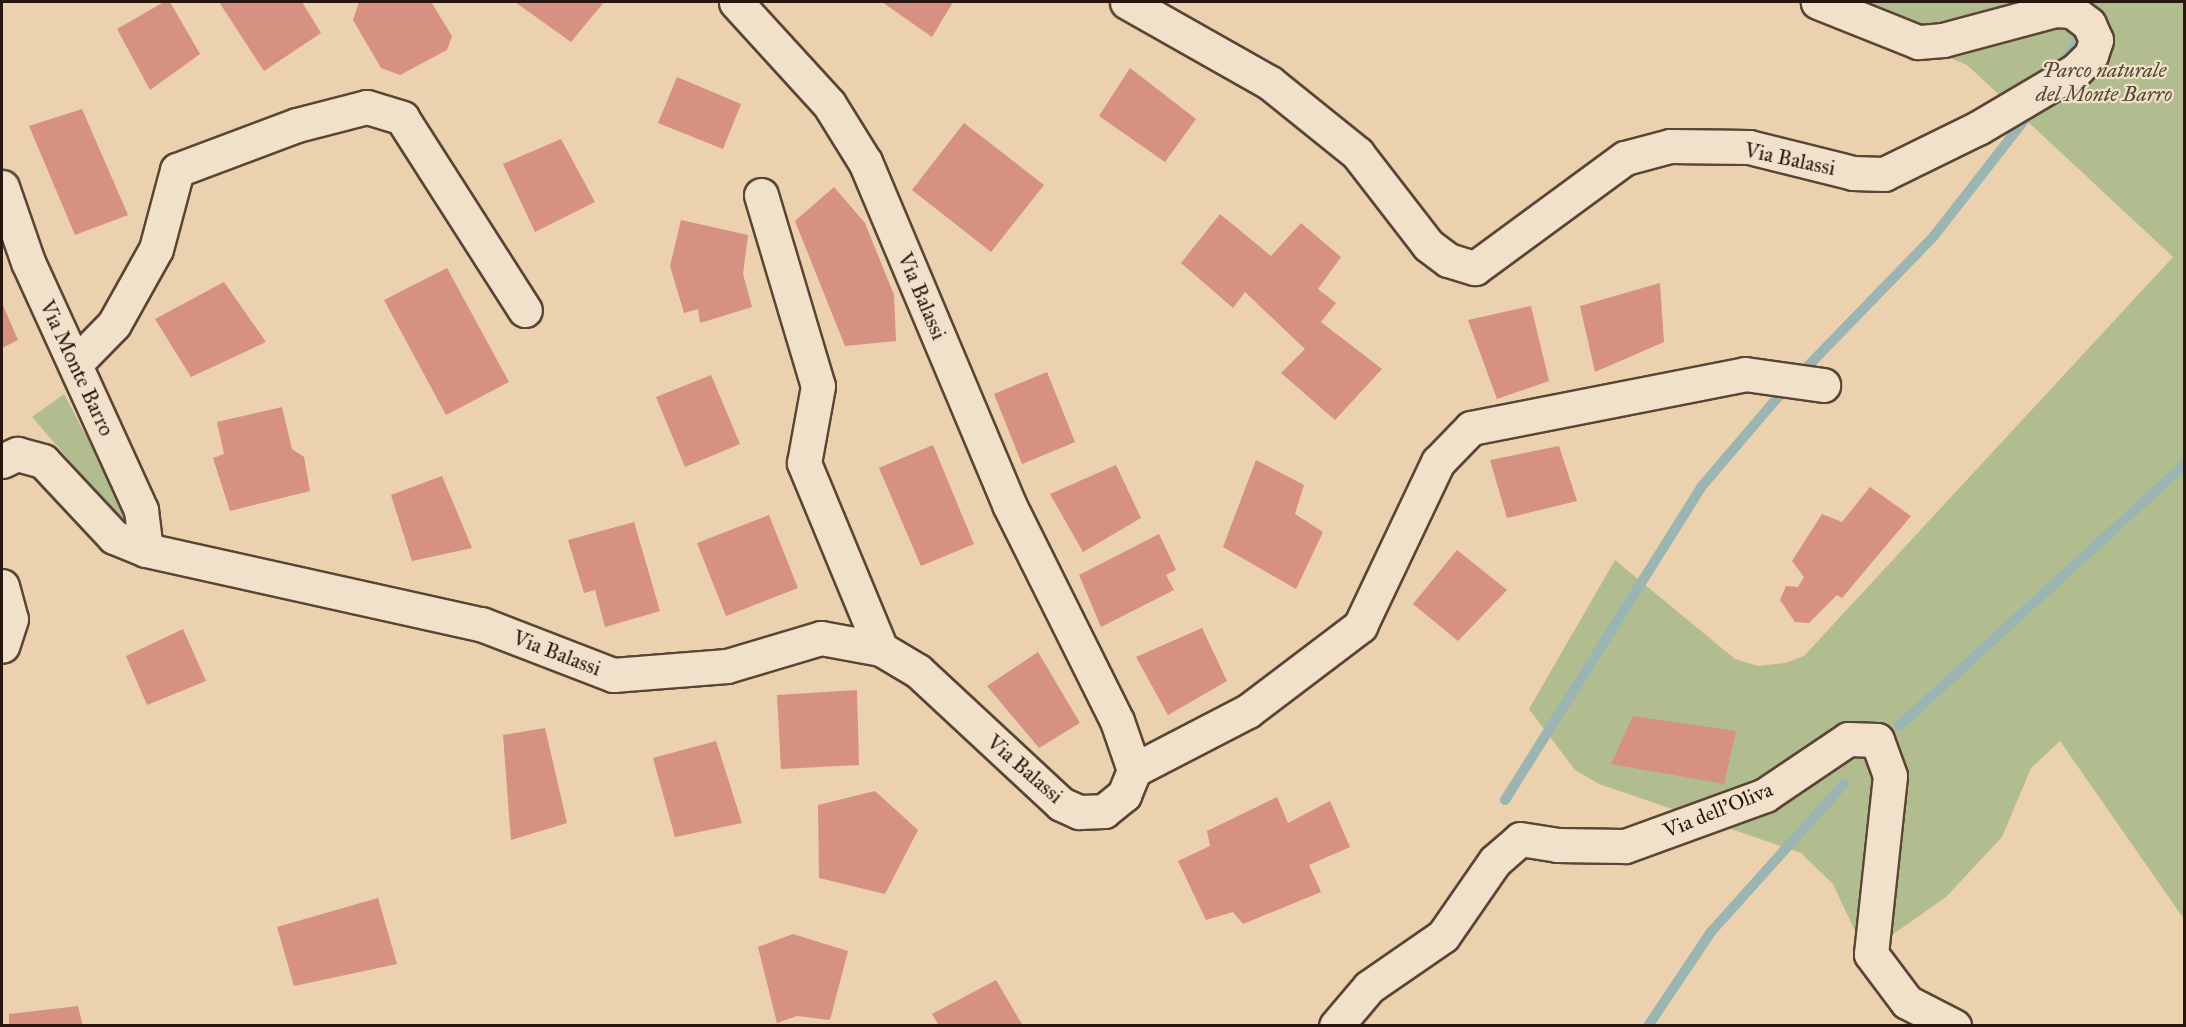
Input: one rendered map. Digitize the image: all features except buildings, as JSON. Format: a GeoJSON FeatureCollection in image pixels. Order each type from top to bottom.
{"type":"FeatureCollection","features":[{"type":"Feature","properties":{"kind":"street","name":"Via Balassi"},"geometry":{"type":"LineString","coordinates":[[2,461],[17,454],[42,461],[114,537],[146,550],[482,624],[613,675],[727,666],[821,638],[881,649],[918,671],[1036,783],[1079,812],[1104,811],[1124,795],[1134,770],[1117,721],[1009,504],[865,162],[829,104],[736,2]]}},
{"type":"Feature","properties":{"kind":"street","name":"Via Balassi"},"geometry":{"type":"LineString","coordinates":[[1127,2],[1270,83],[1357,153],[1428,245],[1448,260],[1475,268],[1625,158],[1670,146],[1749,147],[1853,173],[1884,174],[1978,128],[2076,70],[2091,56],[2096,40],[2089,24],[2072,11],[2055,10],[1943,40],[1918,42],[1818,2]]}},
{"type":"Feature","properties":{"kind":"street"},"geometry":{"type":"LineString","coordinates":[[75,364],[114,324],[156,249],[177,170],[297,125],[367,107],[402,118],[525,310]]}},
{"type":"Feature","properties":{"kind":"street","name":"Via Monte Barro"},"geometry":{"type":"LineString","coordinates":[[2,187],[28,262],[141,510],[146,550]]}},
{"type":"Feature","properties":{"kind":"street"},"geometry":{"type":"LineString","coordinates":[[761,195],[818,386],[804,463],[881,649]]}},
{"type":"Feature","properties":{"kind":"street"},"geometry":{"type":"LineString","coordinates":[[1134,770],[1248,711],[1360,626],[1438,462],[1471,428],[1745,374],[1823,385]]}},
{"type":"Feature","properties":{"kind":"street"},"geometry":{"type":"LineString","coordinates":[[2,586],[11,619],[2,646]]}},
{"type":"Feature","properties":{"kind":"street","name":"Via dell'Oliva"},"geometry":{"type":"LineString","coordinates":[[1336,1026],[1369,987],[1443,936],[1495,861],[1520,839],[1557,845],[1625,846],[1765,795],[1848,739],[1877,741],[1890,776],[1871,954],[1907,1002],[1954,1026]]}},
{"type":"Feature","properties":{"kind":"green space","name":"Parco naturale del Monte Barro"},"geometry":{"type":"Polygon","coordinates":[[[1818,2],[2184,2],[2184,919],[2060,741],[2031,768],[2002,837],[1946,897],[1889,937],[1856,933],[1833,884],[1801,853],[1599,784],[1575,770],[1529,709],[1615,560],[1735,659],[1758,666],[1785,663],[1804,656],[2173,257],[1967,65],[1818,2]]]}},
{"type":"Feature","properties":{"kind":"green space"},"geometry":{"type":"Polygon","coordinates":[[[64,394],[127,513],[129,523],[125,525],[32,417],[64,394]]]}},
{"type":"Feature","properties":{"kind":"waterway"},"geometry":{"type":"LineString","coordinates":[[2063,64],[2081,35],[2090,2]]}},
{"type":"Feature","properties":{"kind":"waterway"},"geometry":{"type":"LineString","coordinates":[[1505,800],[1702,486],[1778,397],[1934,236],[2033,109]]}},
{"type":"Feature","properties":{"kind":"waterway"},"geometry":{"type":"LineString","coordinates":[[1899,726],[2184,465]]}},
{"type":"Feature","properties":{"kind":"waterway"},"geometry":{"type":"LineString","coordinates":[[1648,1026],[1711,932],[1844,784]]}}]}
